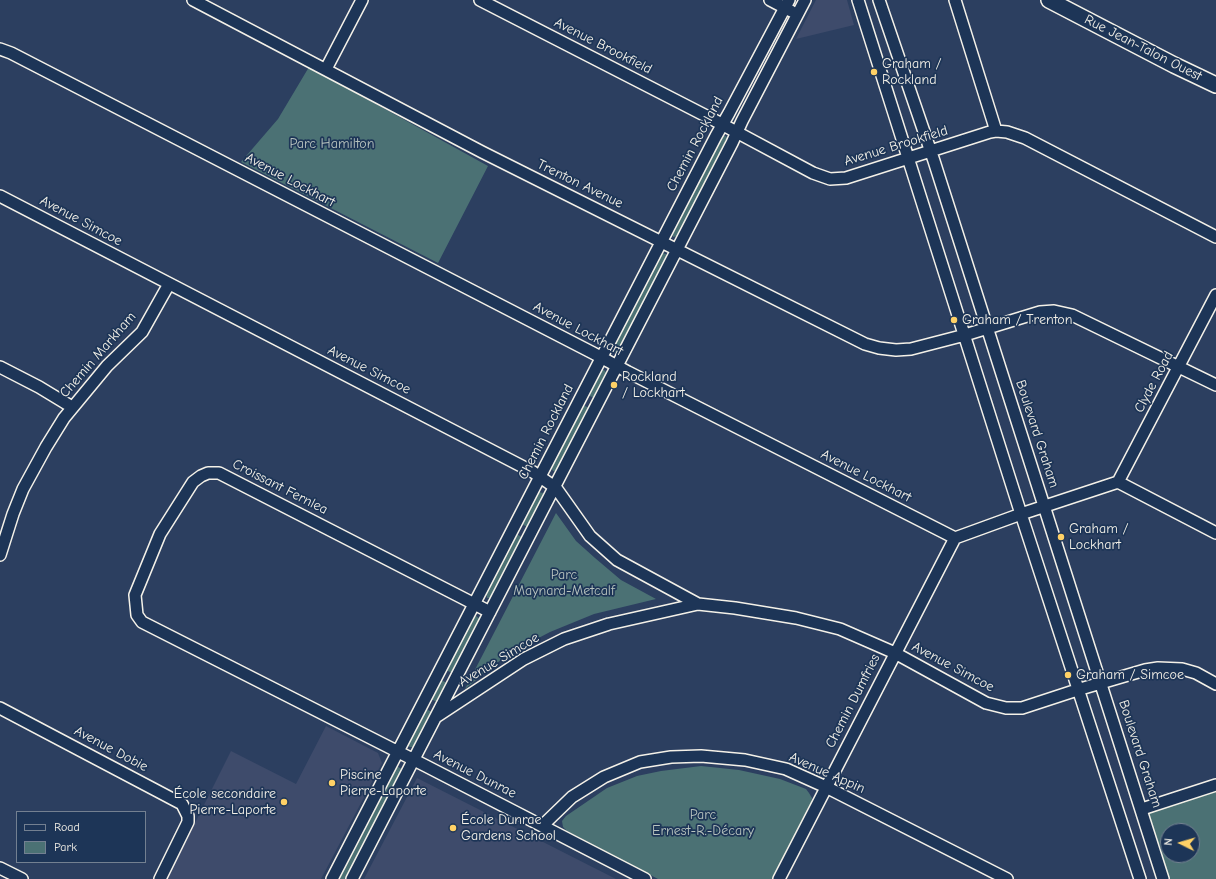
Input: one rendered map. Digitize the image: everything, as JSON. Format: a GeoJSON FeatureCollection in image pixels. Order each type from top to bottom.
{"type":"FeatureCollection","features":[{"type":"Feature","properties":{"kind":"main road","name":"Rue Jean-Talon Ouest"},"geometry":{"type":"LineString","coordinates":[[1049,0],[1174,65],[1216,85]]}},
{"type":"Feature","properties":{"kind":"street","name":"Trenton Avenue"},"geometry":{"type":"LineString","coordinates":[[193,0],[482,152],[865,344],[879,348],[896,350],[911,349],[965,335],[1040,312],[1060,312],[1072,315],[1179,366],[1216,386]]}},
{"type":"Feature","properties":{"kind":"street"},"geometry":{"type":"LineString","coordinates":[[326,69],[362,0]]}},
{"type":"Feature","properties":{"kind":"street","name":"Avenue Brookfield"},"geometry":{"type":"LineString","coordinates":[[480,0],[737,132],[813,173],[830,179],[846,178],[996,131],[1007,132],[1025,138],[1216,237]]}},
{"type":"Feature","properties":{"kind":"street"},"geometry":{"type":"LineString","coordinates":[[770,0],[787,4],[798,15]]}},
{"type":"Feature","properties":{"kind":"street"},"geometry":{"type":"LineString","coordinates":[[352,879],[806,0]]}},
{"type":"Feature","properties":{"kind":"street"},"geometry":{"type":"LineString","coordinates":[[858,0],[1021,514],[1140,879]]}},
{"type":"Feature","properties":{"kind":"street","name":"Boulevard Graham"},"geometry":{"type":"LineString","coordinates":[[880,0],[1102,683],[1163,879]]}},
{"type":"Feature","properties":{"kind":"street"},"geometry":{"type":"LineString","coordinates":[[955,0],[996,131]]}},
{"type":"Feature","properties":{"kind":"street","name":"Chemin Rockland"},"geometry":{"type":"LineString","coordinates":[[332,879],[661,241],[787,4]]}},
{"type":"Feature","properties":{"kind":"street","name":"Avenue Lockhart"},"geometry":{"type":"LineString","coordinates":[[3,50],[955,538]]}},
{"type":"Feature","properties":{"kind":"street","name":"Avenue Simcoe"},"geometry":{"type":"LineString","coordinates":[[0,196],[540,476],[554,486],[590,536],[617,560],[698,604]]}},
{"type":"Feature","properties":{"kind":"street","name":"Chemin Markham"},"geometry":{"type":"LineString","coordinates":[[0,555],[2,538],[23,489],[46,447],[72,407],[106,366],[142,332],[169,284]]}},
{"type":"Feature","properties":{"kind":"street","name":"Clyde Road"},"geometry":{"type":"LineString","coordinates":[[1118,482],[1216,295]]}},
{"type":"Feature","properties":{"kind":"street"},"geometry":{"type":"LineString","coordinates":[[0,367],[39,387],[72,407]]}},
{"type":"Feature","properties":{"kind":"street","name":"Croissant Fernlea"},"geometry":{"type":"LineString","coordinates":[[398,752],[142,622],[137,615],[135,595],[160,534],[193,482],[208,473],[220,473],[490,612]]}},
{"type":"Feature","properties":{"kind":"street"},"geometry":{"type":"LineString","coordinates":[[955,538],[1021,514],[1118,482],[1216,533]]}},
{"type":"Feature","properties":{"kind":"street","name":"Chemin Dumfries"},"geometry":{"type":"LineString","coordinates":[[779,879],[955,538]]}},
{"type":"Feature","properties":{"kind":"street","name":"Avenue Simcoe"},"geometry":{"type":"LineString","coordinates":[[434,718],[524,659],[564,639],[609,624],[698,604],[788,616],[840,629],[895,653],[986,703],[1006,708],[1022,708],[1145,670],[1171,668],[1182,669],[1196,673],[1216,684]]}},
{"type":"Feature","properties":{"kind":"street","name":"Avenue Dobie"},"geometry":{"type":"LineString","coordinates":[[0,708],[182,804],[188,816],[188,822],[160,879]]}},
{"type":"Feature","properties":{"kind":"street","name":"Avenue Dunrae"},"geometry":{"type":"LineString","coordinates":[[398,752],[645,879]]}},
{"type":"Feature","properties":{"kind":"street","name":"Avenue Appin"},"geometry":{"type":"LineString","coordinates":[[542,826],[572,797],[604,776],[640,762],[671,757],[701,756],[745,760],[786,769],[826,787],[1007,879]]}},
{"type":"Feature","properties":{"kind":"street"},"geometry":{"type":"LineString","coordinates":[[1142,808],[1216,785]]}},
{"type":"Feature","properties":{"kind":"street"},"geometry":{"type":"LineString","coordinates":[[0,868],[22,879]]}},
{"type":"Feature","properties":{"kind":"shaded area"},"geometry":{"type":"Polygon","coordinates":[[[816,0],[847,0],[854,25],[796,39],[816,0]]]}},
{"type":"Feature","properties":{"kind":"shaded area","name":"École secondaire Pierre-Laporte"},"geometry":{"type":"Polygon","coordinates":[[[326,726],[378,753],[382,763],[321,879],[167,879],[231,751],[296,784],[326,726]]]}},
{"type":"Feature","properties":{"kind":"shaded area","name":"École Dunrae Gardens School"},"geometry":{"type":"Polygon","coordinates":[[[417,778],[616,879],[364,879],[417,778]]]}},
{"type":"Feature","properties":{"kind":"green space","name":"Parc Hamilton"},"geometry":{"type":"Polygon","coordinates":[[[309,67],[488,166],[438,263],[241,162],[278,119],[309,67]]]}},
{"type":"Feature","properties":{"kind":"green space"},"geometry":{"type":"Polygon","coordinates":[[[723,136],[726,136],[728,140],[678,236],[673,237],[672,233],[723,136]]]}},
{"type":"Feature","properties":{"kind":"green space"},"geometry":{"type":"Polygon","coordinates":[[[662,253],[666,254],[667,257],[618,352],[613,353],[612,348],[662,253]]]}},
{"type":"Feature","properties":{"kind":"green space"},"geometry":{"type":"Polygon","coordinates":[[[601,370],[604,370],[607,373],[594,398],[588,395],[601,370]]]}},
{"type":"Feature","properties":{"kind":"green space"},"geometry":{"type":"Polygon","coordinates":[[[583,405],[589,408],[557,470],[553,471],[551,467],[583,405]]]}},
{"type":"Feature","properties":{"kind":"green space"},"geometry":{"type":"Polygon","coordinates":[[[539,492],[543,493],[543,497],[527,527],[522,524],[539,492]]]}},
{"type":"Feature","properties":{"kind":"green space","name":"Parc Maynard-Metcalf"},"geometry":{"type":"Polygon","coordinates":[[[556,513],[576,541],[595,558],[621,580],[656,599],[594,614],[550,632],[508,654],[465,689],[556,513]]]}},
{"type":"Feature","properties":{"kind":"green space"},"geometry":{"type":"Polygon","coordinates":[[[516,534],[522,537],[491,598],[487,598],[486,593],[516,534]]]}},
{"type":"Feature","properties":{"kind":"green space"},"geometry":{"type":"Polygon","coordinates":[[[476,616],[479,618],[479,621],[452,673],[446,670],[473,617],[476,616]]]}},
{"type":"Feature","properties":{"kind":"green space"},"geometry":{"type":"Polygon","coordinates":[[[441,680],[447,683],[437,702],[431,699],[441,680]]]}},
{"type":"Feature","properties":{"kind":"green space"},"geometry":{"type":"Polygon","coordinates":[[[426,709],[432,712],[414,747],[410,747],[408,746],[408,743],[426,709]]]}},
{"type":"Feature","properties":{"kind":"green space"},"geometry":{"type":"Polygon","coordinates":[[[396,766],[402,769],[346,879],[338,879],[396,766]]]}},
{"type":"Feature","properties":{"kind":"green space","name":"Parc Ernest-R.-Décary"},"geometry":{"type":"Polygon","coordinates":[[[701,766],[739,770],[780,779],[806,789],[809,793],[812,798],[811,804],[772,879],[658,879],[567,831],[563,827],[562,821],[566,816],[607,788],[637,776],[661,771],[701,766]]]}},
{"type":"Feature","properties":{"kind":"green space"},"geometry":{"type":"Polygon","coordinates":[[[1216,785],[1216,879],[1163,879],[1142,809],[1216,785]]]}},
{"type":"Feature","properties":{"kind":"place","name":"Graham / Rockland"},"geometry":{"type":"Point","coordinates":[874,72]}},
{"type":"Feature","properties":{"kind":"place","name":"Graham / Trenton"},"geometry":{"type":"Point","coordinates":[954,320]}},
{"type":"Feature","properties":{"kind":"place","name":"Rockland / Lockhart"},"geometry":{"type":"Point","coordinates":[614,385]}},
{"type":"Feature","properties":{"kind":"place","name":"Graham / Lockhart"},"geometry":{"type":"Point","coordinates":[1061,537]}},
{"type":"Feature","properties":{"kind":"place","name":"Graham / Simcoe"},"geometry":{"type":"Point","coordinates":[1068,675]}},
{"type":"Feature","properties":{"kind":"place","name":"Piscine Pierre-Laporte"},"geometry":{"type":"Point","coordinates":[332,783]}},
{"type":"Feature","properties":{"kind":"place","name":"École secondaire Pierre-Laporte"},"geometry":{"type":"Point","coordinates":[284,802]}},
{"type":"Feature","properties":{"kind":"place","name":"École Dunrae Gardens School"},"geometry":{"type":"Point","coordinates":[453,828]}}]}
